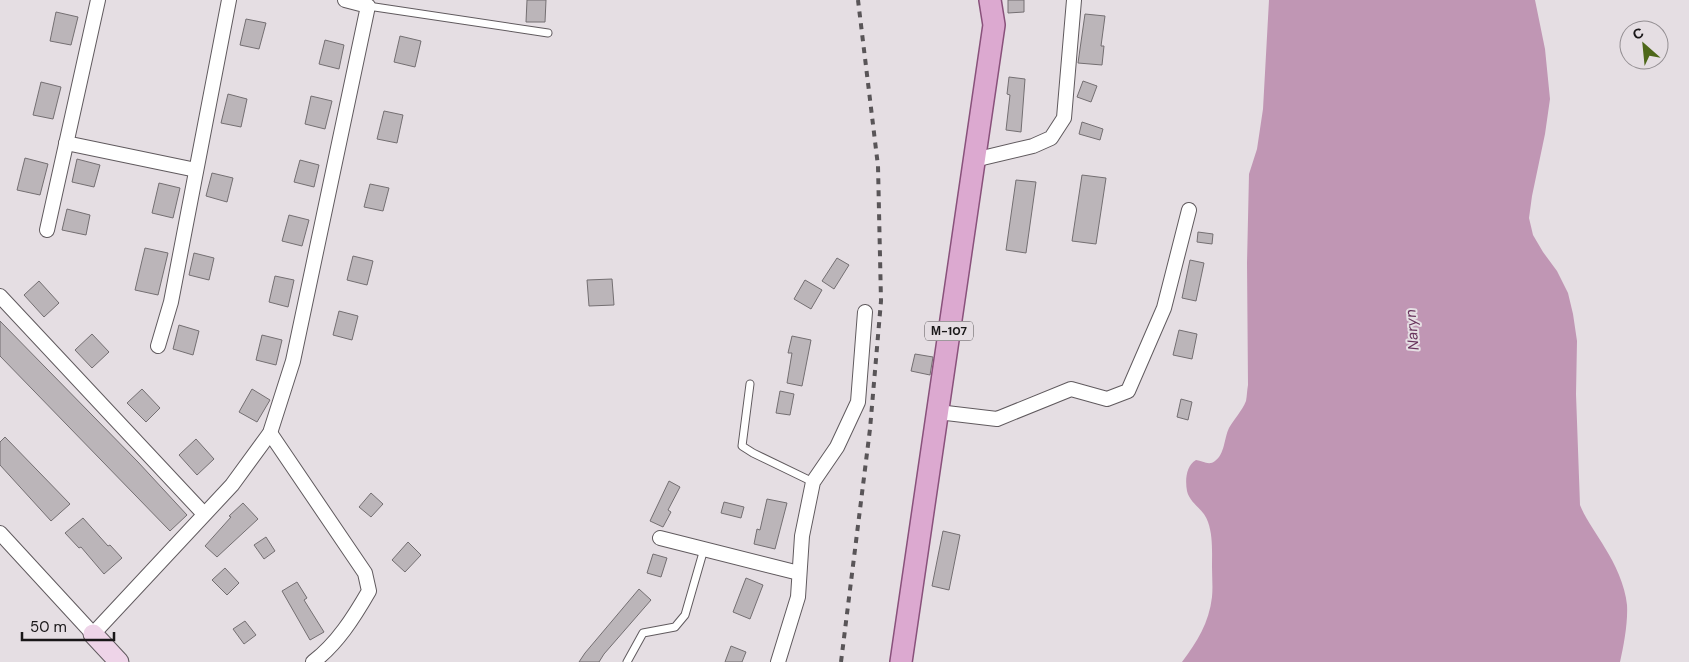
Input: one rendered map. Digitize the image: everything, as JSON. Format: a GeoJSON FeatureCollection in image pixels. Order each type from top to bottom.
{"type":"FeatureCollection","features":[{"type":"Feature","properties":{"kind":"main road","name":"М-107"},"geometry":{"type":"LineString","coordinates":[[901,662],[994,25],[990,0]]}},
{"type":"Feature","properties":{"kind":"street"},"geometry":{"type":"LineString","coordinates":[[47,230],[98,0]]}},
{"type":"Feature","properties":{"kind":"street"},"geometry":{"type":"LineString","coordinates":[[158,346],[171,302],[229,0]]}},
{"type":"Feature","properties":{"kind":"street"},"geometry":{"type":"LineString","coordinates":[[93,634],[232,485],[270,433],[293,361],[368,6],[345,0]]}},
{"type":"Feature","properties":{"kind":"street"},"geometry":{"type":"LineString","coordinates":[[974,160],[1033,146],[1051,138],[1064,118],[1074,0]]}},
{"type":"Feature","properties":{"kind":"street"},"geometry":{"type":"LineString","coordinates":[[66,144],[196,170]]}},
{"type":"Feature","properties":{"kind":"street"},"geometry":{"type":"LineString","coordinates":[[938,412],[997,419],[1071,389],[1107,398],[1128,391],[1164,308],[1189,210]]}},
{"type":"Feature","properties":{"kind":"street"},"geometry":{"type":"LineString","coordinates":[[0,296],[204,514]]}},
{"type":"Feature","properties":{"kind":"street"},"geometry":{"type":"LineString","coordinates":[[778,662],[798,597],[802,536],[813,482],[837,448],[858,402],[865,312]]}},
{"type":"Feature","properties":{"kind":"street"},"geometry":{"type":"LineString","coordinates":[[270,433],[364,573],[369,591],[352,621],[323,655],[313,662]]}},
{"type":"Feature","properties":{"kind":"street"},"geometry":{"type":"LineString","coordinates":[[0,533],[119,662]]}},
{"type":"Feature","properties":{"kind":"street"},"geometry":{"type":"LineString","coordinates":[[660,538],[799,574]]}},
{"type":"Feature","properties":{"kind":"lane"},"geometry":{"type":"LineString","coordinates":[[368,6],[548,33]]}},
{"type":"Feature","properties":{"kind":"lane"},"geometry":{"type":"LineString","coordinates":[[750,384],[742,446],[813,482]]}},
{"type":"Feature","properties":{"kind":"lane"},"geometry":{"type":"LineString","coordinates":[[627,662],[643,633],[676,627],[685,615],[704,549]]}},
{"type":"Feature","properties":{"kind":"water","name":"Naryn"},"geometry":{"type":"Polygon","coordinates":[[[1269,0],[1535,0],[1545,49],[1550,99],[1529,218],[1533,235],[1557,271],[1568,293],[1573,314],[1577,341],[1576,394],[1580,505],[1612,561],[1624,590],[1627,619],[1620,662],[1182,662],[1205,624],[1212,597],[1212,544],[1210,527],[1206,517],[1189,496],[1186,478],[1190,466],[1196,460],[1210,463],[1218,458],[1223,450],[1227,432],[1247,397],[1249,174],[1257,149],[1263,109],[1269,0]]]}},
{"type":"Feature","properties":{"kind":"building"},"geometry":{"type":"Polygon","coordinates":[[[527,0],[546,0],[545,22],[526,22],[527,0]]]}},
{"type":"Feature","properties":{"kind":"building"},"geometry":{"type":"Polygon","coordinates":[[[1008,0],[1024,0],[1024,12],[1008,13],[1008,0]]]}},
{"type":"Feature","properties":{"kind":"building"},"geometry":{"type":"Polygon","coordinates":[[[56,12],[78,17],[71,45],[50,41],[56,12]]]}},
{"type":"Feature","properties":{"kind":"building"},"geometry":{"type":"Polygon","coordinates":[[[1085,14],[1105,16],[1101,46],[1104,46],[1102,65],[1078,63],[1085,14]]]}},
{"type":"Feature","properties":{"kind":"building"},"geometry":{"type":"Polygon","coordinates":[[[246,19],[266,23],[259,49],[240,45],[246,19]]]}},
{"type":"Feature","properties":{"kind":"building"},"geometry":{"type":"Polygon","coordinates":[[[400,36],[421,41],[415,67],[394,62],[400,36]]]}},
{"type":"Feature","properties":{"kind":"building"},"geometry":{"type":"Polygon","coordinates":[[[325,40],[344,45],[339,69],[319,64],[325,40]]]}},
{"type":"Feature","properties":{"kind":"building"},"geometry":{"type":"Polygon","coordinates":[[[1009,77],[1025,79],[1021,132],[1006,130],[1010,95],[1007,94],[1009,77]]]}},
{"type":"Feature","properties":{"kind":"building"},"geometry":{"type":"Polygon","coordinates":[[[1083,81],[1097,86],[1091,102],[1077,97],[1083,81]]]}},
{"type":"Feature","properties":{"kind":"building"},"geometry":{"type":"Polygon","coordinates":[[[41,82],[61,87],[53,119],[33,115],[41,82]]]}},
{"type":"Feature","properties":{"kind":"building"},"geometry":{"type":"Polygon","coordinates":[[[228,94],[247,99],[241,127],[221,123],[228,94]]]}},
{"type":"Feature","properties":{"kind":"building"},"geometry":{"type":"Polygon","coordinates":[[[311,96],[332,101],[325,129],[305,124],[311,96]]]}},
{"type":"Feature","properties":{"kind":"building"},"geometry":{"type":"Polygon","coordinates":[[[384,111],[403,115],[397,143],[377,139],[384,111]]]}},
{"type":"Feature","properties":{"kind":"building"},"geometry":{"type":"Polygon","coordinates":[[[1082,122],[1103,129],[1100,140],[1079,134],[1082,122]]]}},
{"type":"Feature","properties":{"kind":"building"},"geometry":{"type":"Polygon","coordinates":[[[25,158],[48,164],[40,195],[17,190],[25,158]]]}},
{"type":"Feature","properties":{"kind":"building"},"geometry":{"type":"Polygon","coordinates":[[[77,159],[100,165],[94,187],[72,182],[77,159]]]}},
{"type":"Feature","properties":{"kind":"building"},"geometry":{"type":"Polygon","coordinates":[[[300,160],[319,165],[314,187],[294,182],[300,160]]]}},
{"type":"Feature","properties":{"kind":"building"},"geometry":{"type":"Polygon","coordinates":[[[212,173],[233,178],[227,202],[206,196],[212,173]]]}},
{"type":"Feature","properties":{"kind":"building"},"geometry":{"type":"Polygon","coordinates":[[[1082,175],[1106,178],[1096,244],[1072,241],[1082,175]]]}},
{"type":"Feature","properties":{"kind":"building"},"geometry":{"type":"Polygon","coordinates":[[[1016,180],[1036,182],[1026,253],[1006,250],[1016,180]]]}},
{"type":"Feature","properties":{"kind":"building"},"geometry":{"type":"Polygon","coordinates":[[[159,183],[180,188],[173,218],[152,213],[159,183]]]}},
{"type":"Feature","properties":{"kind":"building"},"geometry":{"type":"Polygon","coordinates":[[[370,184],[389,188],[383,211],[364,207],[370,184]]]}},
{"type":"Feature","properties":{"kind":"building"},"geometry":{"type":"Polygon","coordinates":[[[67,209],[90,215],[86,235],[62,230],[67,209]]]}},
{"type":"Feature","properties":{"kind":"building"},"geometry":{"type":"Polygon","coordinates":[[[289,215],[309,220],[302,246],[282,241],[289,215]]]}},
{"type":"Feature","properties":{"kind":"building"},"geometry":{"type":"Polygon","coordinates":[[[1198,232],[1213,234],[1212,244],[1197,242],[1198,232]]]}},
{"type":"Feature","properties":{"kind":"building"},"geometry":{"type":"Polygon","coordinates":[[[145,248],[168,253],[158,295],[135,290],[145,248]]]}},
{"type":"Feature","properties":{"kind":"building"},"geometry":{"type":"Polygon","coordinates":[[[194,253],[214,258],[209,280],[189,275],[194,253]]]}},
{"type":"Feature","properties":{"kind":"building"},"geometry":{"type":"Polygon","coordinates":[[[353,256],[373,261],[367,285],[347,280],[353,256]]]}},
{"type":"Feature","properties":{"kind":"building"},"geometry":{"type":"Polygon","coordinates":[[[837,258],[849,265],[834,289],[822,281],[837,258]]]}},
{"type":"Feature","properties":{"kind":"building"},"geometry":{"type":"Polygon","coordinates":[[[1190,260],[1204,263],[1196,301],[1182,298],[1190,260]]]}},
{"type":"Feature","properties":{"kind":"building"},"geometry":{"type":"Polygon","coordinates":[[[275,276],[294,280],[288,307],[269,302],[275,276]]]}},
{"type":"Feature","properties":{"kind":"building"},"geometry":{"type":"Polygon","coordinates":[[[612,279],[614,305],[589,306],[587,280],[612,279]]]}},
{"type":"Feature","properties":{"kind":"building"},"geometry":{"type":"Polygon","coordinates":[[[805,280],[822,290],[811,309],[794,299],[805,280]]]}},
{"type":"Feature","properties":{"kind":"building"},"geometry":{"type":"Polygon","coordinates":[[[39,281],[59,303],[44,317],[24,295],[39,281]]]}},
{"type":"Feature","properties":{"kind":"building"},"geometry":{"type":"Polygon","coordinates":[[[339,311],[358,316],[352,340],[333,335],[339,311]]]}},
{"type":"Feature","properties":{"kind":"building"},"geometry":{"type":"Polygon","coordinates":[[[0,321],[138,462],[187,515],[170,531],[0,356],[0,321]]]}},
{"type":"Feature","properties":{"kind":"building"},"geometry":{"type":"Polygon","coordinates":[[[179,325],[199,331],[193,355],[173,349],[179,325]]]}},
{"type":"Feature","properties":{"kind":"building"},"geometry":{"type":"Polygon","coordinates":[[[1179,330],[1197,334],[1192,359],[1173,355],[1179,330]]]}},
{"type":"Feature","properties":{"kind":"building"},"geometry":{"type":"Polygon","coordinates":[[[92,334],[109,352],[92,368],[75,350],[92,334]]]}},
{"type":"Feature","properties":{"kind":"building"},"geometry":{"type":"Polygon","coordinates":[[[262,335],[282,340],[276,365],[256,360],[262,335]]]}},
{"type":"Feature","properties":{"kind":"building"},"geometry":{"type":"Polygon","coordinates":[[[792,336],[811,340],[802,386],[787,383],[792,353],[788,353],[792,336]]]}},
{"type":"Feature","properties":{"kind":"building"},"geometry":{"type":"Polygon","coordinates":[[[915,354],[933,357],[930,375],[911,371],[915,354]]]}},
{"type":"Feature","properties":{"kind":"building"},"geometry":{"type":"Polygon","coordinates":[[[142,389],[160,408],[146,422],[127,403],[142,389]]]}},
{"type":"Feature","properties":{"kind":"building"},"geometry":{"type":"Polygon","coordinates":[[[252,389],[270,400],[257,422],[239,412],[252,389]]]}},
{"type":"Feature","properties":{"kind":"building"},"geometry":{"type":"Polygon","coordinates":[[[780,391],[794,394],[790,415],[776,413],[780,391]]]}},
{"type":"Feature","properties":{"kind":"building"},"geometry":{"type":"Polygon","coordinates":[[[1181,399],[1192,402],[1188,420],[1177,417],[1181,399]]]}},
{"type":"Feature","properties":{"kind":"building"},"geometry":{"type":"Polygon","coordinates":[[[5,437],[70,504],[51,521],[0,465],[0,442],[5,437]]]}},
{"type":"Feature","properties":{"kind":"building"},"geometry":{"type":"Polygon","coordinates":[[[196,439],[214,459],[197,475],[179,455],[196,439]]]}},
{"type":"Feature","properties":{"kind":"building"},"geometry":{"type":"Polygon","coordinates":[[[669,481],[680,487],[668,510],[671,512],[663,527],[650,521],[669,481]]]}},
{"type":"Feature","properties":{"kind":"building"},"geometry":{"type":"Polygon","coordinates":[[[371,493],[383,504],[371,517],[359,507],[371,493]]]}},
{"type":"Feature","properties":{"kind":"building"},"geometry":{"type":"Polygon","coordinates":[[[767,499],[787,503],[775,549],[754,544],[757,529],[760,530],[767,499]]]}},
{"type":"Feature","properties":{"kind":"building"},"geometry":{"type":"Polygon","coordinates":[[[724,502],[744,507],[741,518],[721,513],[724,502]]]}},
{"type":"Feature","properties":{"kind":"building"},"geometry":{"type":"Polygon","coordinates":[[[243,503],[258,519],[217,557],[205,546],[231,517],[229,516],[243,503]]]}},
{"type":"Feature","properties":{"kind":"building"},"geometry":{"type":"Polygon","coordinates":[[[83,518],[108,546],[110,545],[122,558],[104,574],[81,547],[79,548],[65,533],[83,518]]]}},
{"type":"Feature","properties":{"kind":"building"},"geometry":{"type":"Polygon","coordinates":[[[943,531],[960,535],[949,590],[932,586],[943,531]]]}},
{"type":"Feature","properties":{"kind":"building"},"geometry":{"type":"Polygon","coordinates":[[[266,537],[275,551],[264,559],[254,545],[266,537]]]}},
{"type":"Feature","properties":{"kind":"building"},"geometry":{"type":"Polygon","coordinates":[[[408,542],[421,555],[405,572],[392,560],[408,542]]]}},
{"type":"Feature","properties":{"kind":"building"},"geometry":{"type":"Polygon","coordinates":[[[653,554],[667,558],[661,577],[647,573],[653,554]]]}},
{"type":"Feature","properties":{"kind":"building"},"geometry":{"type":"Polygon","coordinates":[[[225,568],[239,583],[227,595],[212,580],[225,568]]]}},
{"type":"Feature","properties":{"kind":"building"},"geometry":{"type":"Polygon","coordinates":[[[746,578],[763,585],[750,619],[733,612],[746,578]]]}},
{"type":"Feature","properties":{"kind":"building"},"geometry":{"type":"Polygon","coordinates":[[[297,582],[307,598],[304,600],[324,632],[310,640],[282,591],[297,582]]]}},
{"type":"Feature","properties":{"kind":"building"},"geometry":{"type":"Polygon","coordinates":[[[639,589],[651,600],[599,662],[579,662],[585,653],[639,589]]]}},
{"type":"Feature","properties":{"kind":"building"},"geometry":{"type":"Polygon","coordinates":[[[245,621],[256,635],[244,644],[233,629],[245,621]]]}},
{"type":"Feature","properties":{"kind":"building"},"geometry":{"type":"Polygon","coordinates":[[[731,646],[746,652],[742,662],[725,662],[731,646]]]}},
{"type":"Feature","properties":{"kind":"railway"},"geometry":{"type":"LineString","coordinates":[[841,662],[870,429],[881,301],[878,166],[858,0]]}}]}
